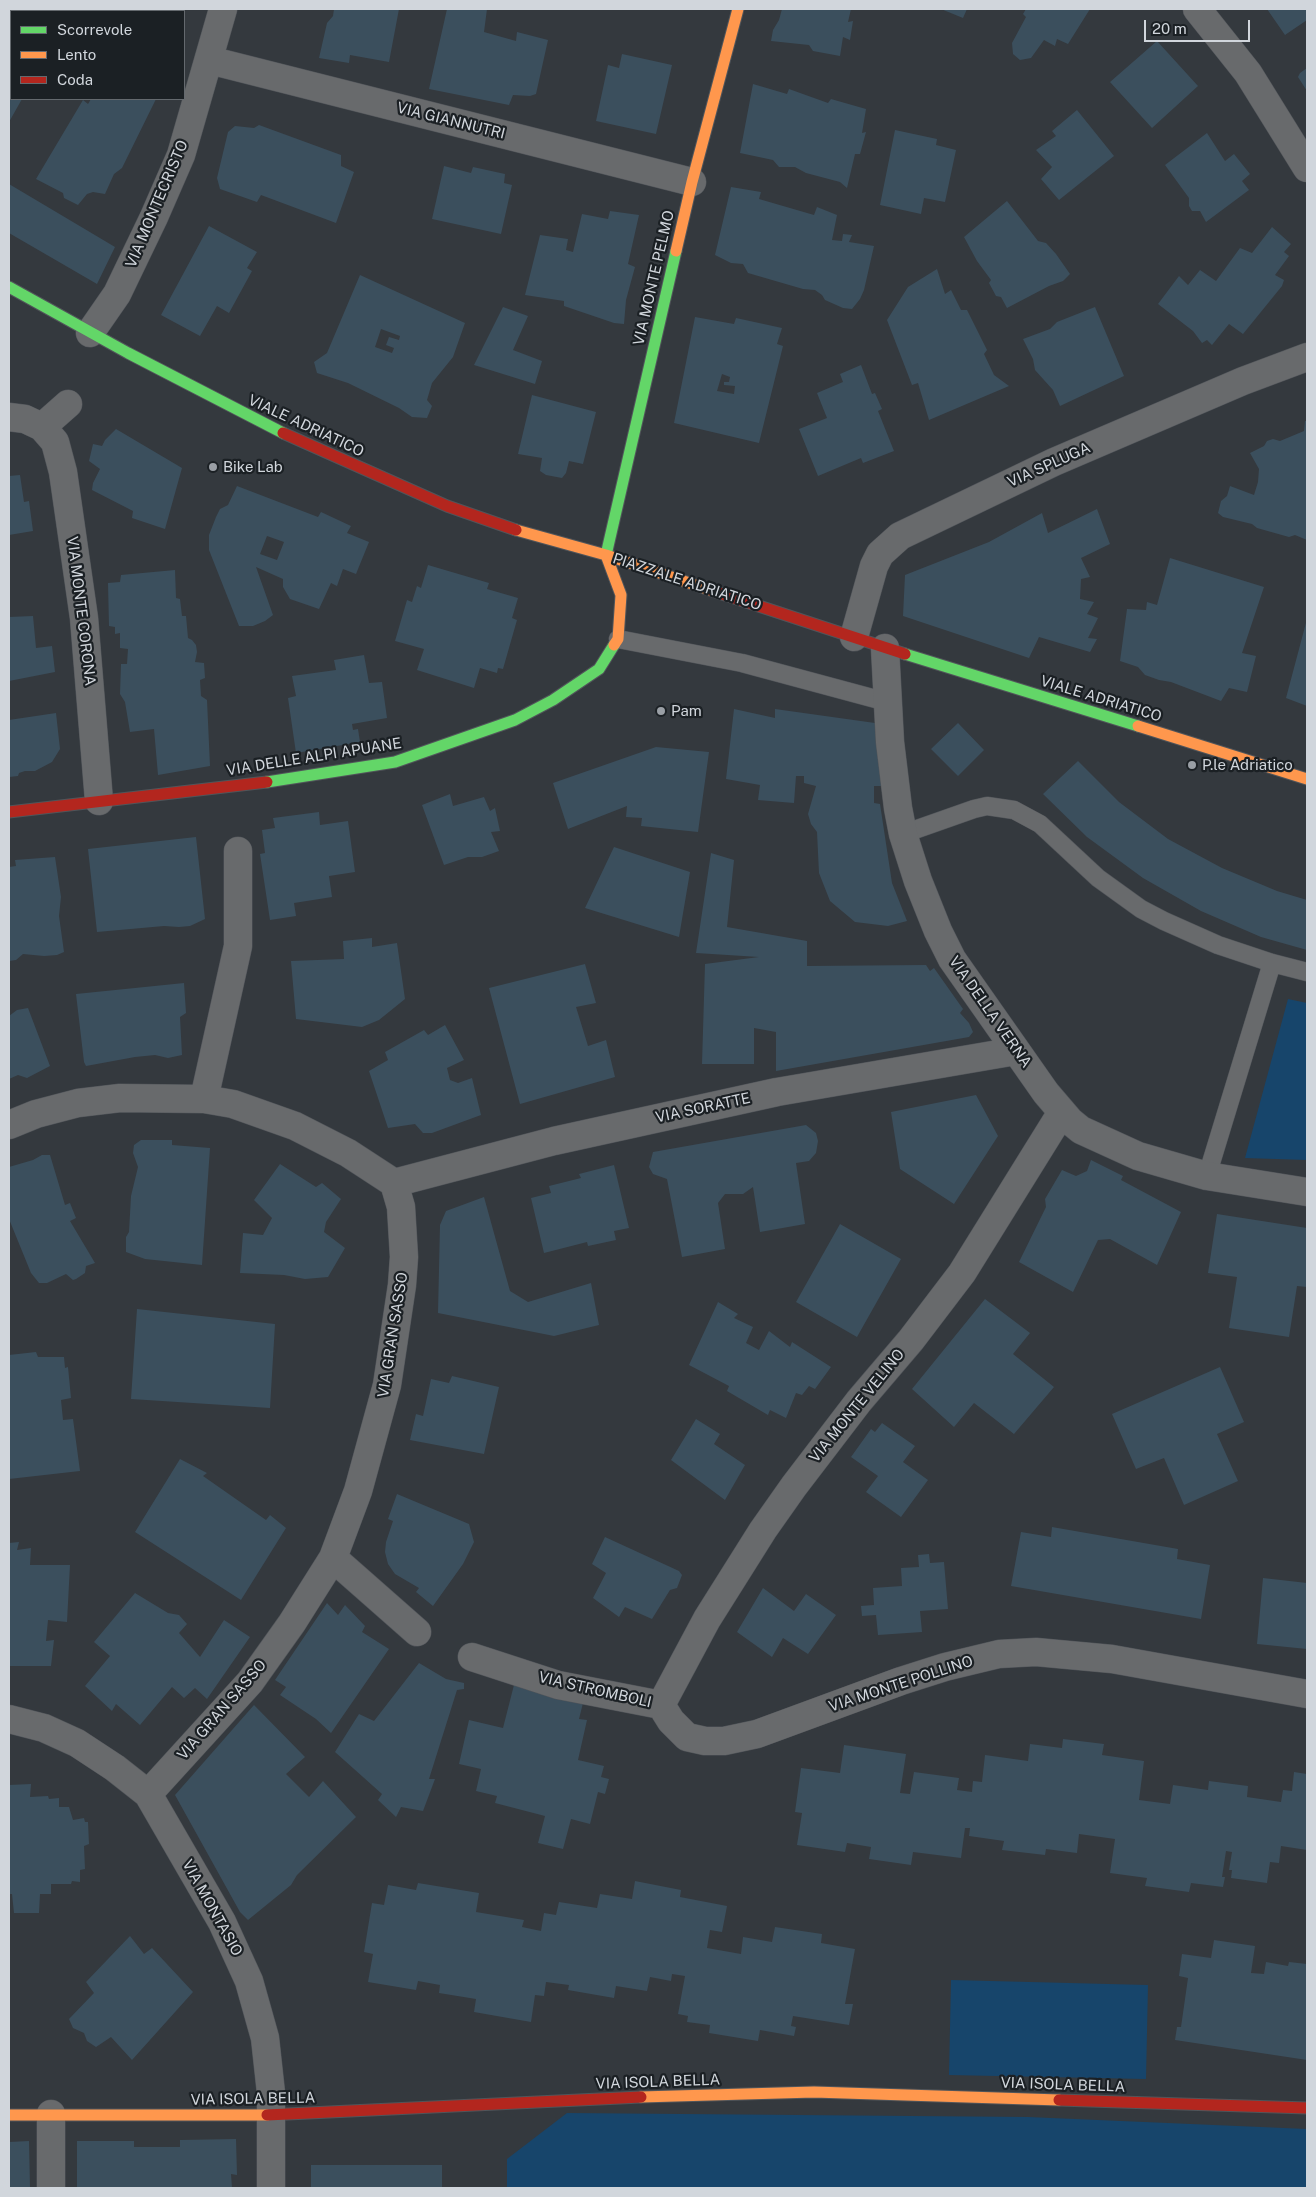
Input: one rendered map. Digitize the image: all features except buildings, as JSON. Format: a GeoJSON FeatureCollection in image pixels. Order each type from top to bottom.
{"type":"FeatureCollection","features":[{"type":"Feature","properties":{"kind":"street","name":"VIA MONTECRISTO"},"geometry":{"type":"LineString","coordinates":[[90,332],[117,294],[181,155],[223,9]]}},
{"type":"Feature","properties":{"kind":"street","name":"VIA MONTE PELMO"},"geometry":{"type":"LineString","coordinates":[[606,555],[692,182],[738,9]]}},
{"type":"Feature","properties":{"kind":"street"},"geometry":{"type":"LineString","coordinates":[[1197,9],[1248,73],[1307,168]]}},
{"type":"Feature","properties":{"kind":"street","name":"VIA GIANNUTRI"},"geometry":{"type":"LineString","coordinates":[[209,60],[692,182]]}},
{"type":"Feature","properties":{"kind":"street","name":"VIALE ADRIATICO"},"geometry":{"type":"LineString","coordinates":[[9,287],[90,332],[300,442],[447,506],[500,526],[606,555]]}},
{"type":"Feature","properties":{"kind":"street","name":"VIA SPLUGA"},"geometry":{"type":"LineString","coordinates":[[854,637],[874,566],[880,554],[900,536],[1054,462],[1243,381],[1307,356]]}},
{"type":"Feature","properties":{"kind":"street"},"geometry":{"type":"LineString","coordinates":[[9,417],[25,419],[42,427],[68,404]]}},
{"type":"Feature","properties":{"kind":"street","name":"VIA MONTE CORONA"},"geometry":{"type":"LineString","coordinates":[[42,427],[55,442],[63,472],[84,618],[100,802]]}},
{"type":"Feature","properties":{"kind":"street","name":"PIAZZALE ADRIATICO"},"geometry":{"type":"LineString","coordinates":[[606,555],[885,648]]}},
{"type":"Feature","properties":{"kind":"street","name":"PIAZZALE ADRIATICO"},"geometry":{"type":"LineString","coordinates":[[606,555],[621,595],[618,638]]}},
{"type":"Feature","properties":{"kind":"street","name":"VIA DELLE ALPI APUANE"},"geometry":{"type":"LineString","coordinates":[[9,812],[234,787],[395,762],[514,720],[553,700],[599,669],[618,638]]}},
{"type":"Feature","properties":{"kind":"street","name":"VIALE ADRIATICO"},"geometry":{"type":"LineString","coordinates":[[885,648],[1307,779]]}},
{"type":"Feature","properties":{"kind":"street","name":"VIA DELLA VERNA"},"geometry":{"type":"LineString","coordinates":[[885,648],[887,702],[894,780],[903,834],[924,898],[952,959],[1016,1051],[1062,1112],[1081,1130],[1147,1159],[1207,1176],[1307,1192]]}},
{"type":"Feature","properties":{"kind":"street"},"geometry":{"type":"LineString","coordinates":[[204,1099],[238,946],[238,851]]}},
{"type":"Feature","properties":{"kind":"street","name":"VIA SORATTE"},"geometry":{"type":"LineString","coordinates":[[394,1183],[554,1141],[777,1092],[1016,1051]]}},
{"type":"Feature","properties":{"kind":"street"},"geometry":{"type":"LineString","coordinates":[[9,1125],[36,1114],[78,1104],[120,1098],[204,1099],[233,1104],[295,1126],[348,1153],[394,1183]]}},
{"type":"Feature","properties":{"kind":"street","name":"VIA MONTE VELINO"},"geometry":{"type":"LineString","coordinates":[[661,1705],[707,1619],[758,1538],[794,1486],[859,1401],[911,1340],[962,1273],[993,1226],[1062,1112]]}},
{"type":"Feature","properties":{"kind":"street","name":"VIA GRAN SASSO"},"geometry":{"type":"LineString","coordinates":[[148,1794],[250,1682],[292,1623],[333,1558],[358,1492],[373,1440],[387,1385],[398,1321],[402,1285],[403,1241],[401,1207],[394,1183]]}},
{"type":"Feature","properties":{"kind":"street"},"geometry":{"type":"LineString","coordinates":[[333,1558],[417,1632]]}},
{"type":"Feature","properties":{"kind":"street","name":"VIA MONTE POLLINO"},"geometry":{"type":"LineString","coordinates":[[661,1705],[671,1721],[687,1737],[705,1741],[724,1741],[757,1734],[901,1681],[945,1667],[1000,1654],[1036,1652],[1112,1659],[1307,1694]]}},
{"type":"Feature","properties":{"kind":"street","name":"VIA STROMBOLI"},"geometry":{"type":"LineString","coordinates":[[472,1657],[558,1685],[661,1705]]}},
{"type":"Feature","properties":{"kind":"street","name":"VIA MONTASIO"},"geometry":{"type":"LineString","coordinates":[[9,1719],[44,1728],[77,1744],[115,1768],[148,1794],[222,1922],[242,1963],[258,2008],[265,2038],[270,2075],[271,2188]]}},
{"type":"Feature","properties":{"kind":"street","name":"VIA ISOLA BELLA"},"geometry":{"type":"LineString","coordinates":[[9,2115],[271,2114],[592,2098],[814,2092],[1307,2108]]}},
{"type":"Feature","properties":{"kind":"street"},"geometry":{"type":"LineString","coordinates":[[51,2114],[51,2188]]}},
{"type":"Feature","properties":{"kind":"lane"},"geometry":{"type":"LineString","coordinates":[[618,638],[742,663],[887,702]]}},
{"type":"Feature","properties":{"kind":"lane"},"geometry":{"type":"LineString","coordinates":[[903,834],[980,807],[1001,807],[1014,810],[1040,824],[1098,878],[1141,909],[1164,922],[1218,945],[1272,963],[1307,972]]}},
{"type":"Feature","properties":{"kind":"lane"},"geometry":{"type":"LineString","coordinates":[[1207,1176],[1272,963]]}},
{"type":"Feature","properties":{"kind":"shaded area"},"geometry":{"type":"Polygon","coordinates":[[[1288,999],[1307,1003],[1307,1160],[1245,1158],[1288,999]]]}},
{"type":"Feature","properties":{"kind":"shaded area"},"geometry":{"type":"Polygon","coordinates":[[[951,1980],[1148,1985],[1146,2079],[949,2075],[951,1980]]]}},
{"type":"Feature","properties":{"kind":"shaded area"},"geometry":{"type":"Polygon","coordinates":[[[567,2113],[1028,2117],[1307,2129],[1307,2188],[507,2188],[507,2159],[567,2113]]]}},
{"type":"Feature","properties":{"kind":"traffic: fast"},"geometry":{"type":"LineString","coordinates":[[606,555],[676,251]]}},
{"type":"Feature","properties":{"kind":"traffic: fast"},"geometry":{"type":"LineString","coordinates":[[9,287],[128,353],[283,433]]}},
{"type":"Feature","properties":{"kind":"traffic: fast"},"geometry":{"type":"LineString","coordinates":[[267,782],[395,762],[515,720],[553,700],[599,669],[614,645]]}},
{"type":"Feature","properties":{"kind":"traffic: fast"},"geometry":{"type":"LineString","coordinates":[[905,654],[1138,726]]}},
{"type":"Feature","properties":{"kind":"traffic: slow"},"geometry":{"type":"LineString","coordinates":[[676,251],[692,182],[738,9]]}},
{"type":"Feature","properties":{"kind":"traffic: slow"},"geometry":{"type":"LineString","coordinates":[[516,530],[606,555],[713,591]]}},
{"type":"Feature","properties":{"kind":"traffic: slow"},"geometry":{"type":"LineString","coordinates":[[606,555],[621,595],[618,639],[614,645]]}},
{"type":"Feature","properties":{"kind":"traffic: slow"},"geometry":{"type":"LineString","coordinates":[[1138,726],[1307,779]]}},
{"type":"Feature","properties":{"kind":"traffic: slow"},"geometry":{"type":"LineString","coordinates":[[641,2097],[814,2092],[1059,2100]]}},
{"type":"Feature","properties":{"kind":"traffic: slow"},"geometry":{"type":"LineString","coordinates":[[9,2115],[267,2115]]}},
{"type":"Feature","properties":{"kind":"traffic: jam"},"geometry":{"type":"LineString","coordinates":[[283,433],[447,506],[516,530]]}},
{"type":"Feature","properties":{"kind":"traffic: jam"},"geometry":{"type":"LineString","coordinates":[[713,591],[905,654]]}},
{"type":"Feature","properties":{"kind":"traffic: jam"},"geometry":{"type":"LineString","coordinates":[[9,812],[267,782]]}},
{"type":"Feature","properties":{"kind":"traffic: jam"},"geometry":{"type":"LineString","coordinates":[[267,2115],[641,2097]]}},
{"type":"Feature","properties":{"kind":"traffic: jam"},"geometry":{"type":"LineString","coordinates":[[1059,2100],[1307,2108]]}},
{"type":"Feature","properties":{"kind":"place","name":"Bike Lab"},"geometry":{"type":"Point","coordinates":[213,467]}},
{"type":"Feature","properties":{"kind":"place","name":"Pam"},"geometry":{"type":"Point","coordinates":[661,711]}},
{"type":"Feature","properties":{"kind":"place","name":"P.le Adriatico"},"geometry":{"type":"Point","coordinates":[1192,765]}}]}
